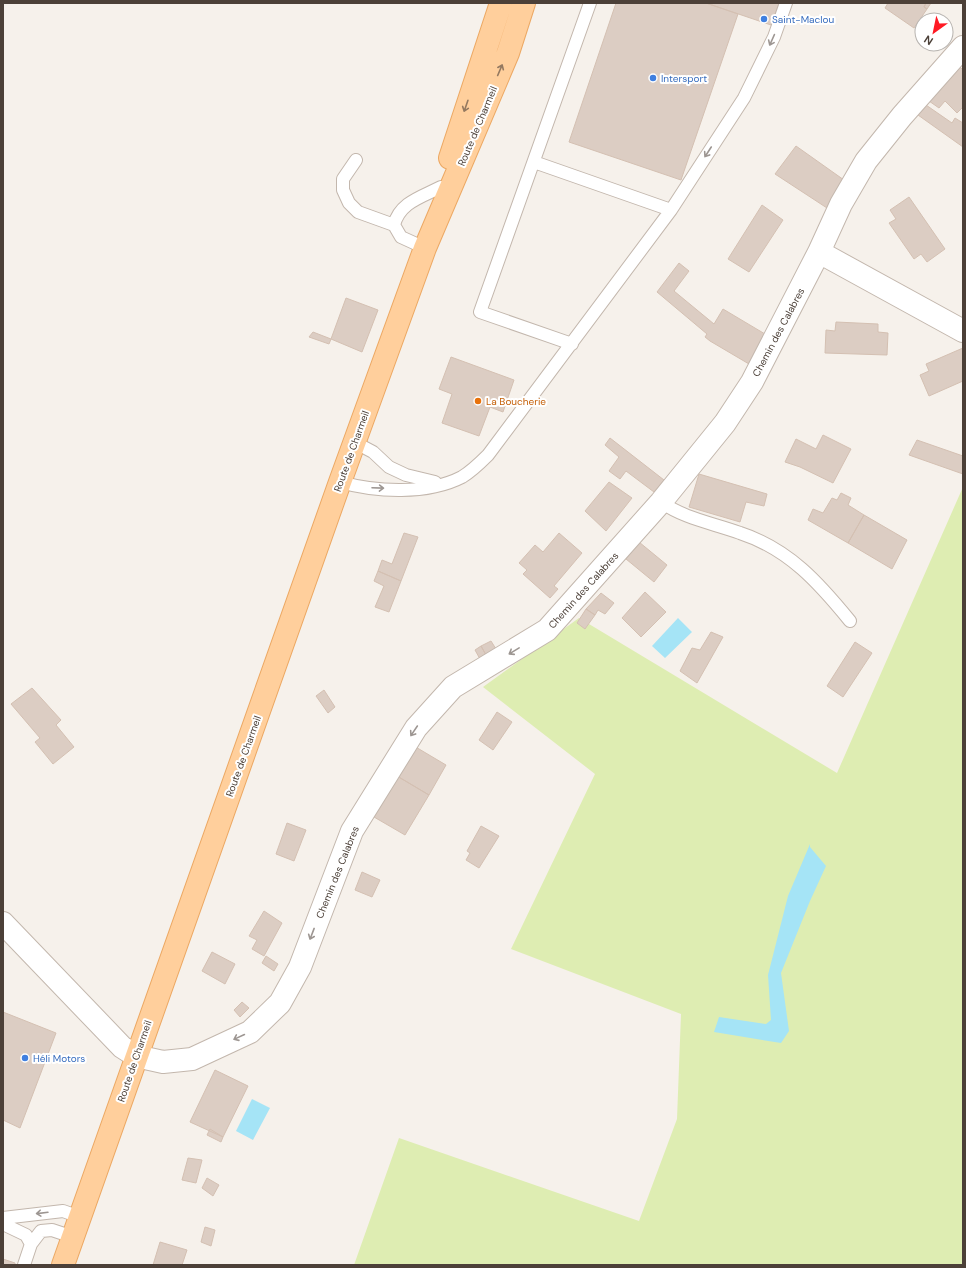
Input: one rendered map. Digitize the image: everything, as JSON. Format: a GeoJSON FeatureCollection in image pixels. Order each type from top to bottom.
{"type":"FeatureCollection","features":[{"type":"Feature","properties":{"kind":"main road","name":"Route de Charmeil"},"geometry":{"type":"LineString","coordinates":[[426,248],[458,133],[501,3]]}},
{"type":"Feature","properties":{"kind":"main road","name":"Route de Charmeil"},"geometry":{"type":"LineString","coordinates":[[63,1265],[354,442],[426,248],[508,52],[524,3]]}},
{"type":"Feature","properties":{"kind":"street","name":"Chemin des Calabres"},"geometry":{"type":"LineString","coordinates":[[136,1056],[163,1062],[192,1059],[250,1032],[280,1003],[300,967],[352,831],[416,728],[453,687],[547,630],[661,502],[725,423],[752,382],[819,252],[841,204],[866,161],[902,116],[963,47]]}},
{"type":"Feature","properties":{"kind":"street"},"geometry":{"type":"LineString","coordinates":[[819,252],[963,331]]}},
{"type":"Feature","properties":{"kind":"street"},"geometry":{"type":"LineString","coordinates":[[3,924],[122,1047],[136,1056]]}},
{"type":"Feature","properties":{"kind":"lane"},"geometry":{"type":"LineString","coordinates":[[572,344],[480,312],[590,3]]}},
{"type":"Feature","properties":{"kind":"lane"},"geometry":{"type":"LineString","coordinates":[[340,482],[360,488],[410,489],[442,484],[461,477],[474,469],[488,455],[671,210],[744,98],[774,37],[786,3]]}},
{"type":"Feature","properties":{"kind":"lane"},"geometry":{"type":"LineString","coordinates":[[356,160],[343,178],[343,190],[349,203],[358,212],[394,225],[401,237],[426,248]]}},
{"type":"Feature","properties":{"kind":"lane"},"geometry":{"type":"LineString","coordinates":[[534,162],[671,210]]}},
{"type":"Feature","properties":{"kind":"lane"},"geometry":{"type":"LineString","coordinates":[[394,225],[396,217],[404,206],[442,187]]}},
{"type":"Feature","properties":{"kind":"lane"},"geometry":{"type":"LineString","coordinates":[[354,442],[373,452],[389,466],[406,476],[442,484]]}},
{"type":"Feature","properties":{"kind":"lane"},"geometry":{"type":"LineString","coordinates":[[661,502],[676,512],[741,533],[768,545],[796,563],[823,588],[850,621]]}},
{"type":"Feature","properties":{"kind":"lane"},"geometry":{"type":"LineString","coordinates":[[3,1218],[62,1211],[76,1227]]}},
{"type":"Feature","properties":{"kind":"lane"},"geometry":{"type":"LineString","coordinates":[[3,1224],[26,1235],[31,1244]]}},
{"type":"Feature","properties":{"kind":"lane"},"geometry":{"type":"LineString","coordinates":[[24,1265],[31,1244],[41,1231],[76,1227]]}},
{"type":"Feature","properties":{"kind":"green space"},"geometry":{"type":"Polygon","coordinates":[[[963,487],[963,1265],[354,1265],[399,1138],[639,1221],[677,1119],[681,1014],[511,949],[595,774],[483,687],[579,618],[837,773],[963,487]]]}},
{"type":"Feature","properties":{"kind":"water"},"geometry":{"type":"Polygon","coordinates":[[[678,618],[692,632],[665,658],[652,646],[678,618]]]}},
{"type":"Feature","properties":{"kind":"water"},"geometry":{"type":"Polygon","coordinates":[[[810,844],[810,847],[826,866],[781,973],[789,1031],[781,1043],[714,1032],[719,1017],[766,1024],[771,1020],[768,975],[788,896],[810,844]]]}},
{"type":"Feature","properties":{"kind":"water"},"geometry":{"type":"Polygon","coordinates":[[[252,1099],[270,1108],[253,1140],[236,1131],[252,1099]]]}},
{"type":"Feature","properties":{"kind":"building","name":"Intersport"},"geometry":{"type":"Polygon","coordinates":[[[616,3],[706,3],[738,14],[681,180],[569,142],[616,3]]]}},
{"type":"Feature","properties":{"kind":"building","name":"Saint-Maclou"},"geometry":{"type":"Polygon","coordinates":[[[706,3],[779,3],[771,25],[706,3]]]}},
{"type":"Feature","properties":{"kind":"building"},"geometry":{"type":"Polygon","coordinates":[[[888,3],[926,3],[924,7],[927,9],[925,12],[914,12],[914,28],[885,8],[888,3]]]}},
{"type":"Feature","properties":{"kind":"building"},"geometry":{"type":"Polygon","coordinates":[[[926,3],[931,3],[927,9],[924,7],[926,3]]]}},
{"type":"Feature","properties":{"kind":"building"},"geometry":{"type":"Polygon","coordinates":[[[960,67],[963,70],[963,107],[957,113],[945,101],[939,108],[929,101],[960,67]]]}},
{"type":"Feature","properties":{"kind":"building"},"geometry":{"type":"Polygon","coordinates":[[[926,105],[952,123],[955,118],[963,123],[963,147],[918,115],[926,105]]]}},
{"type":"Feature","properties":{"kind":"building"},"geometry":{"type":"Polygon","coordinates":[[[796,146],[844,180],[827,208],[775,174],[796,146]]]}},
{"type":"Feature","properties":{"kind":"building"},"geometry":{"type":"Polygon","coordinates":[[[909,197],[945,249],[927,262],[921,254],[914,259],[889,223],[896,219],[890,210],[909,197]]]}},
{"type":"Feature","properties":{"kind":"building"},"geometry":{"type":"Polygon","coordinates":[[[762,205],[783,220],[749,272],[728,259],[762,205]]]}},
{"type":"Feature","properties":{"kind":"building"},"geometry":{"type":"Polygon","coordinates":[[[679,263],[689,271],[674,291],[714,324],[723,309],[765,334],[749,364],[710,341],[705,337],[707,334],[657,292],[679,263]]]}},
{"type":"Feature","properties":{"kind":"building"},"geometry":{"type":"Polygon","coordinates":[[[346,298],[378,310],[362,352],[331,339],[346,298]]]}},
{"type":"Feature","properties":{"kind":"building"},"geometry":{"type":"Polygon","coordinates":[[[836,322],[878,324],[878,332],[888,333],[887,355],[825,353],[826,330],[835,331],[836,322]]]}},
{"type":"Feature","properties":{"kind":"building"},"geometry":{"type":"Polygon","coordinates":[[[313,332],[331,339],[329,344],[309,337],[313,332]]]}},
{"type":"Feature","properties":{"kind":"building"},"geometry":{"type":"Polygon","coordinates":[[[963,348],[963,381],[929,396],[920,375],[929,371],[926,364],[963,348]]]}},
{"type":"Feature","properties":{"kind":"building","name":"La Boucherie"},"geometry":{"type":"Polygon","coordinates":[[[451,357],[514,380],[503,412],[490,407],[479,436],[442,423],[452,394],[439,389],[451,357]]]}},
{"type":"Feature","properties":{"kind":"building"},"geometry":{"type":"Polygon","coordinates":[[[823,435],[851,449],[833,483],[800,467],[785,462],[796,439],[816,449],[823,435]]]}},
{"type":"Feature","properties":{"kind":"building"},"geometry":{"type":"Polygon","coordinates":[[[610,438],[664,480],[654,492],[626,471],[620,479],[609,471],[619,457],[605,445],[610,438]]]}},
{"type":"Feature","properties":{"kind":"building"},"geometry":{"type":"Polygon","coordinates":[[[917,440],[963,456],[963,474],[909,455],[917,440]]]}},
{"type":"Feature","properties":{"kind":"building"},"geometry":{"type":"Polygon","coordinates":[[[699,474],[767,494],[764,506],[746,502],[740,522],[689,507],[699,474]]]}},
{"type":"Feature","properties":{"kind":"building"},"geometry":{"type":"Polygon","coordinates":[[[609,482],[632,498],[606,531],[585,511],[609,482]]]}},
{"type":"Feature","properties":{"kind":"building"},"geometry":{"type":"Polygon","coordinates":[[[841,493],[851,498],[848,505],[864,515],[848,543],[808,520],[813,509],[823,513],[832,498],[837,500],[841,493]]]}},
{"type":"Feature","properties":{"kind":"building"},"geometry":{"type":"Polygon","coordinates":[[[864,515],[907,540],[892,569],[848,543],[864,515]]]}},
{"type":"Feature","properties":{"kind":"building"},"geometry":{"type":"Polygon","coordinates":[[[404,533],[418,537],[401,581],[378,571],[382,560],[392,564],[404,533]]]}},
{"type":"Feature","properties":{"kind":"building"},"geometry":{"type":"Polygon","coordinates":[[[559,533],[582,553],[554,586],[558,589],[550,598],[523,574],[527,570],[519,563],[535,545],[543,552],[559,533]]]}},
{"type":"Feature","properties":{"kind":"building"},"geometry":{"type":"Polygon","coordinates":[[[639,542],[667,565],[654,582],[626,559],[639,542]]]}},
{"type":"Feature","properties":{"kind":"building"},"geometry":{"type":"Polygon","coordinates":[[[378,571],[401,581],[389,612],[375,607],[384,586],[374,581],[378,571]]]}},
{"type":"Feature","properties":{"kind":"building"},"geometry":{"type":"Polygon","coordinates":[[[645,592],[666,612],[641,637],[622,618],[645,592]]]}},
{"type":"Feature","properties":{"kind":"building"},"geometry":{"type":"Polygon","coordinates":[[[601,593],[614,603],[605,614],[598,610],[595,615],[586,609],[601,593]]]}},
{"type":"Feature","properties":{"kind":"building"},"geometry":{"type":"Polygon","coordinates":[[[586,609],[595,615],[585,629],[577,623],[586,609]]]}},
{"type":"Feature","properties":{"kind":"building"},"geometry":{"type":"Polygon","coordinates":[[[711,632],[723,637],[697,683],[680,671],[692,648],[700,650],[711,632]]]}},
{"type":"Feature","properties":{"kind":"building"},"geometry":{"type":"Polygon","coordinates":[[[491,641],[496,649],[486,655],[481,646],[491,641]]]}},
{"type":"Feature","properties":{"kind":"building"},"geometry":{"type":"Polygon","coordinates":[[[855,642],[872,653],[843,697],[827,686],[855,642]]]}},
{"type":"Feature","properties":{"kind":"building"},"geometry":{"type":"Polygon","coordinates":[[[481,646],[486,655],[480,659],[475,650],[481,646]]]}},
{"type":"Feature","properties":{"kind":"building"},"geometry":{"type":"Polygon","coordinates":[[[32,688],[61,720],[56,725],[74,747],[53,764],[35,742],[40,738],[11,704],[32,688]]]}},
{"type":"Feature","properties":{"kind":"building"},"geometry":{"type":"Polygon","coordinates":[[[324,690],[335,707],[328,713],[316,696],[324,690]]]}},
{"type":"Feature","properties":{"kind":"building"},"geometry":{"type":"Polygon","coordinates":[[[497,712],[512,722],[493,750],[479,740],[497,712]]]}},
{"type":"Feature","properties":{"kind":"building"},"geometry":{"type":"Polygon","coordinates":[[[414,746],[446,765],[429,795],[397,776],[414,746]]]}},
{"type":"Feature","properties":{"kind":"building"},"geometry":{"type":"Polygon","coordinates":[[[397,776],[429,795],[405,835],[374,817],[397,776]]]}},
{"type":"Feature","properties":{"kind":"building"},"geometry":{"type":"Polygon","coordinates":[[[287,823],[306,830],[294,861],[276,854],[287,823]]]}},
{"type":"Feature","properties":{"kind":"building"},"geometry":{"type":"Polygon","coordinates":[[[481,826],[499,836],[479,868],[466,860],[470,853],[467,851],[481,826]]]}},
{"type":"Feature","properties":{"kind":"building"},"geometry":{"type":"Polygon","coordinates":[[[362,872],[380,880],[372,897],[355,890],[362,872]]]}},
{"type":"Feature","properties":{"kind":"building"},"geometry":{"type":"Polygon","coordinates":[[[264,911],[282,923],[264,956],[252,949],[257,940],[249,936],[264,911]]]}},
{"type":"Feature","properties":{"kind":"building"},"geometry":{"type":"Polygon","coordinates":[[[212,952],[235,964],[225,984],[202,971],[212,952]]]}},
{"type":"Feature","properties":{"kind":"building"},"geometry":{"type":"Polygon","coordinates":[[[266,956],[278,964],[274,971],[262,963],[266,956]]]}},
{"type":"Feature","properties":{"kind":"building"},"geometry":{"type":"Polygon","coordinates":[[[242,1002],[249,1008],[240,1017],[234,1010],[242,1002]]]}},
{"type":"Feature","properties":{"kind":"building","name":"Héli Motors"},"geometry":{"type":"Polygon","coordinates":[[[3,1012],[56,1033],[20,1128],[3,1120],[3,1012]]]}},
{"type":"Feature","properties":{"kind":"building"},"geometry":{"type":"Polygon","coordinates":[[[215,1070],[248,1086],[223,1137],[190,1122],[215,1070]]]}},
{"type":"Feature","properties":{"kind":"building"},"geometry":{"type":"Polygon","coordinates":[[[210,1129],[223,1137],[221,1142],[207,1135],[210,1129]]]}},
{"type":"Feature","properties":{"kind":"building"},"geometry":{"type":"Polygon","coordinates":[[[188,1158],[202,1160],[196,1183],[182,1180],[188,1158]]]}},
{"type":"Feature","properties":{"kind":"building"},"geometry":{"type":"Polygon","coordinates":[[[207,1178],[219,1185],[213,1196],[202,1188],[207,1178]]]}},
{"type":"Feature","properties":{"kind":"building"},"geometry":{"type":"Polygon","coordinates":[[[205,1227],[215,1230],[211,1246],[201,1242],[205,1227]]]}},
{"type":"Feature","properties":{"kind":"building"},"geometry":{"type":"Polygon","coordinates":[[[160,1242],[187,1250],[182,1265],[153,1265],[160,1242]]]}},
{"type":"Feature","properties":{"kind":"building"},"geometry":{"type":"Polygon","coordinates":[[[3,1259],[15,1263],[15,1265],[3,1265],[3,1259]]]}},
{"type":"Feature","properties":{"kind":"place","name":"Saint-Maclou"},"geometry":{"type":"Point","coordinates":[764,19]}},
{"type":"Feature","properties":{"kind":"place","name":"Intersport"},"geometry":{"type":"Point","coordinates":[653,78]}},
{"type":"Feature","properties":{"kind":"place","name":"La Boucherie"},"geometry":{"type":"Point","coordinates":[478,401]}},
{"type":"Feature","properties":{"kind":"place","name":"Héli Motors"},"geometry":{"type":"Point","coordinates":[25,1058]}}]}
